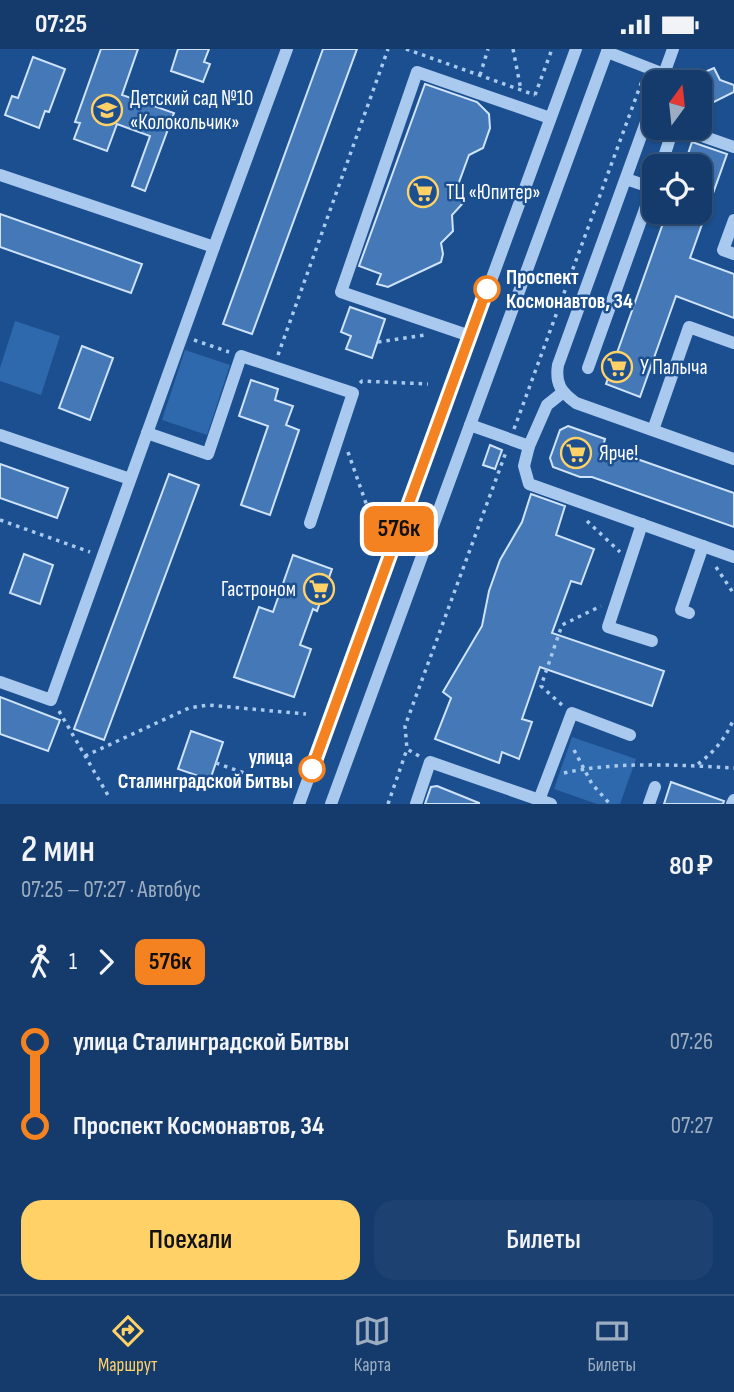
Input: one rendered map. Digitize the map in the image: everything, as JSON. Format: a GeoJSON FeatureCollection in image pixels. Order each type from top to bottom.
{"type":"FeatureCollection","features":[{"type":"Feature","properties":{"kind":"street"},"geometry":{"type":"LineString","coordinates":[[0,681],[51,700],[287,49]]}},
{"type":"Feature","properties":{"kind":"street"},"geometry":{"type":"LineString","coordinates":[[299,804],[576,49]]}},
{"type":"Feature","properties":{"kind":"street"},"geometry":{"type":"LineString","coordinates":[[665,70],[673,49]]}},
{"type":"Feature","properties":{"kind":"street"},"geometry":{"type":"LineString","coordinates":[[331,804],[608,50],[652,70]]}},
{"type":"Feature","properties":{"kind":"street"},"geometry":{"type":"LineString","coordinates":[[470,336],[341,292],[417,72],[550,118]]}},
{"type":"Feature","properties":{"kind":"street"},"geometry":{"type":"LineString","coordinates":[[642,140],[558,365],[556,377],[562,393],[576,403],[734,459]]}},
{"type":"Feature","properties":{"kind":"street"},"geometry":{"type":"LineString","coordinates":[[710,140],[734,147]]}},
{"type":"Feature","properties":{"kind":"street"},"geometry":{"type":"LineString","coordinates":[[0,175],[214,247]]}},
{"type":"Feature","properties":{"kind":"street"},"geometry":{"type":"LineString","coordinates":[[626,179],[642,183]]}},
{"type":"Feature","properties":{"kind":"street"},"geometry":{"type":"LineString","coordinates":[[588,368],[642,219]]}},
{"type":"Feature","properties":{"kind":"street"},"geometry":{"type":"LineString","coordinates":[[734,220],[723,250],[734,254]]}},
{"type":"Feature","properties":{"kind":"street"},"geometry":{"type":"LineString","coordinates":[[653,431],[689,327],[734,343]]}},
{"type":"Feature","properties":{"kind":"street"},"geometry":{"type":"LineString","coordinates":[[147,433],[208,454],[241,356],[353,393],[310,523]]}},
{"type":"Feature","properties":{"kind":"street"},"geometry":{"type":"LineString","coordinates":[[562,393],[547,405],[529,446],[524,466],[529,484],[734,557]]}},
{"type":"Feature","properties":{"kind":"street"},"geometry":{"type":"LineString","coordinates":[[470,425],[529,446]]}},
{"type":"Feature","properties":{"kind":"street"},"geometry":{"type":"LineString","coordinates":[[0,435],[130,479]]}},
{"type":"Feature","properties":{"kind":"street"},"geometry":{"type":"LineString","coordinates":[[642,524],[608,627],[652,641]]}},
{"type":"Feature","properties":{"kind":"street"},"geometry":{"type":"LineString","coordinates":[[689,613],[681,610],[703,546]]}},
{"type":"Feature","properties":{"kind":"street"},"geometry":{"type":"LineString","coordinates":[[416,804],[430,762],[545,802],[548,776],[572,713],[631,735]]}},
{"type":"Feature","properties":{"kind":"street"},"geometry":{"type":"LineString","coordinates":[[649,804],[654,787]]}},
{"type":"Feature","properties":{"kind":"path"},"geometry":{"type":"LineString","coordinates":[[273,367],[388,49]]}},
{"type":"Feature","properties":{"kind":"path"},"geometry":{"type":"LineString","coordinates":[[406,49],[535,95]]}},
{"type":"Feature","properties":{"kind":"path"},"geometry":{"type":"LineString","coordinates":[[480,75],[488,49]]}},
{"type":"Feature","properties":{"kind":"path"},"geometry":{"type":"LineString","coordinates":[[513,49],[521,90]]}},
{"type":"Feature","properties":{"kind":"path"},"geometry":{"type":"LineString","coordinates":[[529,111],[552,49]]}},
{"type":"Feature","properties":{"kind":"path"},"geometry":{"type":"LineString","coordinates":[[388,804],[407,749],[405,726],[648,67]]}},
{"type":"Feature","properties":{"kind":"path"},"geometry":{"type":"LineString","coordinates":[[378,342],[416,338],[447,329]]}},
{"type":"Feature","properties":{"kind":"path"},"geometry":{"type":"LineString","coordinates":[[182,337],[241,356]]}},
{"type":"Feature","properties":{"kind":"path"},"geometry":{"type":"LineString","coordinates":[[353,393],[362,381],[428,384]]}},
{"type":"Feature","properties":{"kind":"path"},"geometry":{"type":"LineString","coordinates":[[341,431],[375,529]]}},
{"type":"Feature","properties":{"kind":"path"},"geometry":{"type":"LineString","coordinates":[[591,506],[586,521],[624,557]]}},
{"type":"Feature","properties":{"kind":"path"},"geometry":{"type":"LineString","coordinates":[[0,520],[103,557]]}},
{"type":"Feature","properties":{"kind":"path"},"geometry":{"type":"LineString","coordinates":[[703,546],[734,594]]}},
{"type":"Feature","properties":{"kind":"path"},"geometry":{"type":"LineString","coordinates":[[572,713],[541,686],[562,625],[609,602]]}},
{"type":"Feature","properties":{"kind":"path"},"geometry":{"type":"LineString","coordinates":[[85,756],[189,708],[208,705],[306,715]]}},
{"type":"Feature","properties":{"kind":"path"},"geometry":{"type":"LineString","coordinates":[[58,709],[109,797]]}},
{"type":"Feature","properties":{"kind":"path"},"geometry":{"type":"LineString","coordinates":[[697,766],[714,752],[734,718]]}},
{"type":"Feature","properties":{"kind":"path"},"geometry":{"type":"LineString","coordinates":[[564,733],[592,784],[610,804]]}},
{"type":"Feature","properties":{"kind":"path"},"geometry":{"type":"LineString","coordinates":[[407,749],[430,762]]}},
{"type":"Feature","properties":{"kind":"path"},"geometry":{"type":"LineString","coordinates":[[216,763],[281,786]]}},
{"type":"Feature","properties":{"kind":"path"},"geometry":{"type":"LineString","coordinates":[[548,776],[584,768],[734,768]]}},
{"type":"Feature","properties":{"kind":"shaded area"},"geometry":{"type":"Polygon","coordinates":[[[15,321],[60,336],[41,395],[0,381],[0,368],[15,321]]]}},
{"type":"Feature","properties":{"kind":"shaded area"},"geometry":{"type":"Polygon","coordinates":[[[185,350],[230,365],[207,435],[162,420],[185,350]]]}},
{"type":"Feature","properties":{"kind":"shaded area"},"geometry":{"type":"Polygon","coordinates":[[[572,737],[636,759],[620,804],[597,804],[554,789],[572,737]]]}},
{"type":"Feature","properties":{"kind":"building"},"geometry":{"type":"Polygon","coordinates":[[[101,49],[138,49],[122,95],[174,113],[145,191],[132,186],[150,136],[117,124],[107,151],[74,139],[80,123],[75,122],[101,49]]]}},
{"type":"Feature","properties":{"kind":"building"},"geometry":{"type":"Polygon","coordinates":[[[178,49],[209,49],[204,62],[210,64],[203,82],[171,71],[178,49]]]}},
{"type":"Feature","properties":{"kind":"building"},"geometry":{"type":"Polygon","coordinates":[[[323,49],[357,49],[252,334],[223,324],[323,49]]]}},
{"type":"Feature","properties":{"kind":"building"},"geometry":{"type":"Polygon","coordinates":[[[33,57],[65,69],[49,112],[45,111],[39,128],[5,115],[12,96],[18,98],[33,57]]]}},
{"type":"Feature","properties":{"kind":"building"},"geometry":{"type":"Polygon","coordinates":[[[714,68],[720,80],[734,85],[734,92],[712,103],[712,70],[709,70],[714,68]]]}},
{"type":"Feature","properties":{"kind":"building","name":"ТЦ «Юпитер»"},"geometry":{"type":"Polygon","coordinates":[[[425,84],[477,102],[489,114],[490,128],[483,148],[469,155],[458,185],[463,193],[463,203],[452,215],[453,231],[441,243],[441,262],[388,287],[377,284],[381,274],[359,266],[425,84]]]}},
{"type":"Feature","properties":{"kind":"building"},"geometry":{"type":"Polygon","coordinates":[[[692,142],[727,154],[712,196],[712,154],[688,154],[692,142]]]}},
{"type":"Feature","properties":{"kind":"building"},"geometry":{"type":"Polygon","coordinates":[[[0,214],[142,264],[131,293],[0,247],[0,214]]]}},
{"type":"Feature","properties":{"kind":"building"},"geometry":{"type":"Polygon","coordinates":[[[663,224],[702,224],[690,258],[734,274],[734,318],[676,296],[640,397],[606,384],[663,224]]]}},
{"type":"Feature","properties":{"kind":"building"},"geometry":{"type":"Polygon","coordinates":[[[350,307],[385,319],[372,358],[346,349],[351,336],[341,332],[350,307]]]}},
{"type":"Feature","properties":{"kind":"building"},"geometry":{"type":"Polygon","coordinates":[[[82,346],[113,358],[90,420],[59,408],[82,346]]]}},
{"type":"Feature","properties":{"kind":"building"},"geometry":{"type":"Polygon","coordinates":[[[251,380],[278,389],[275,400],[293,406],[286,425],[299,430],[270,515],[241,505],[268,426],[239,416],[251,380]]]}},
{"type":"Feature","properties":{"kind":"building"},"geometry":{"type":"Polygon","coordinates":[[[568,426],[605,439],[603,447],[734,493],[734,527],[592,477],[580,477],[553,467],[550,458],[560,430],[568,426]]]}},
{"type":"Feature","properties":{"kind":"building"},"geometry":{"type":"Polygon","coordinates":[[[490,445],[502,450],[495,469],[483,465],[490,445]]]}},
{"type":"Feature","properties":{"kind":"building"},"geometry":{"type":"Polygon","coordinates":[[[0,464],[68,488],[57,518],[0,498],[0,464]]]}},
{"type":"Feature","properties":{"kind":"building"},"geometry":{"type":"Polygon","coordinates":[[[169,474],[199,485],[104,740],[74,729],[169,474]]]}},
{"type":"Feature","properties":{"kind":"building"},"geometry":{"type":"Polygon","coordinates":[[[531,494],[565,506],[556,535],[594,549],[581,584],[571,581],[552,633],[664,671],[652,706],[540,667],[522,719],[532,722],[519,759],[502,752],[499,763],[435,739],[451,698],[443,692],[482,626],[489,591],[500,560],[522,522],[531,494]]]}},
{"type":"Feature","properties":{"kind":"building"},"geometry":{"type":"Polygon","coordinates":[[[24,554],[53,565],[40,604],[10,593],[24,554]]]}},
{"type":"Feature","properties":{"kind":"building"},"geometry":{"type":"Polygon","coordinates":[[[293,555],[332,569],[317,611],[313,609],[300,645],[311,649],[294,697],[234,677],[259,607],[273,612],[293,555]]]}},
{"type":"Feature","properties":{"kind":"building"},"geometry":{"type":"Polygon","coordinates":[[[0,697],[60,720],[48,751],[0,734],[0,697]]]}},
{"type":"Feature","properties":{"kind":"building"},"geometry":{"type":"Polygon","coordinates":[[[191,731],[223,742],[210,780],[178,769],[191,731]]]}},
{"type":"Feature","properties":{"kind":"building"},"geometry":{"type":"Polygon","coordinates":[[[671,782],[724,801],[723,804],[664,804],[671,782]]]}},
{"type":"Feature","properties":{"kind":"building"},"geometry":{"type":"Polygon","coordinates":[[[437,786],[479,804],[425,804],[431,787],[437,786]]]}},
{"type":"Feature","properties":{"kind":"bus line","name":"576к"},"geometry":{"type":"LineString","coordinates":[[312,769],[487,289]]}},
{"type":"Feature","properties":{"kind":"place","name":"Детский сад №10 «Колокольчик»"},"geometry":{"type":"Point","coordinates":[107,110]}},
{"type":"Feature","properties":{"kind":"place","name":"ТЦ «Юпитер»"},"geometry":{"type":"Point","coordinates":[423,192]}},
{"type":"Feature","properties":{"kind":"place","name":"Проспект Космонавтов, 34"},"geometry":{"type":"Point","coordinates":[487,289]}},
{"type":"Feature","properties":{"kind":"place","name":"У Палыча"},"geometry":{"type":"Point","coordinates":[617,367]}},
{"type":"Feature","properties":{"kind":"place","name":"Ярче!"},"geometry":{"type":"Point","coordinates":[576,453]}},
{"type":"Feature","properties":{"kind":"place","name":"Гастроном"},"geometry":{"type":"Point","coordinates":[319,589]}},
{"type":"Feature","properties":{"kind":"place","name":"улица Сталинградской Битвы"},"geometry":{"type":"Point","coordinates":[312,769]}}]}
